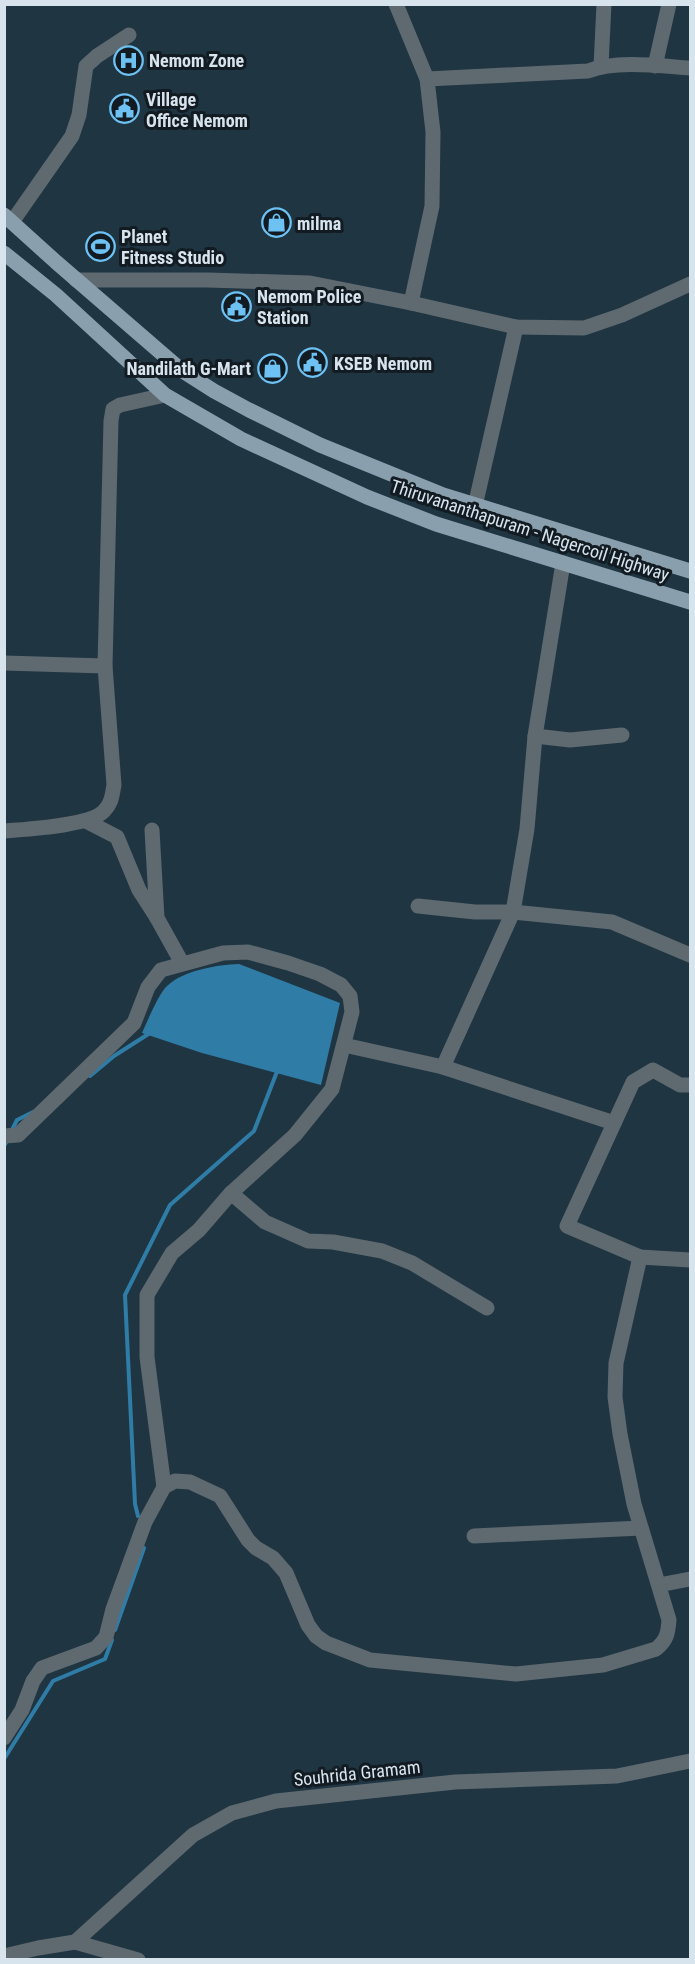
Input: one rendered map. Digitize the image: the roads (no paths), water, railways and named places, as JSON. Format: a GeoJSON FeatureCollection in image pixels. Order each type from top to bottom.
{"type":"FeatureCollection","features":[{"type":"Feature","properties":{"kind":"main road","name":"Thiruvananthapuram - Nagercoil Highway"},"geometry":{"type":"LineString","coordinates":[[8,219],[181,370],[214,391],[320,445],[475,506],[690,571]]}},
{"type":"Feature","properties":{"kind":"main road","name":"Thiruvananthapuram - Nagercoil Highway"},"geometry":{"type":"LineString","coordinates":[[4,253],[56,295],[165,395],[242,439],[367,497],[436,524],[690,602]]}},
{"type":"Feature","properties":{"kind":"main road"},"geometry":{"type":"LineString","coordinates":[[56,295],[76,280]]}},
{"type":"Feature","properties":{"kind":"street"},"geometry":{"type":"LineString","coordinates":[[396,4],[428,79],[434,132],[432,206],[411,303]]}},
{"type":"Feature","properties":{"kind":"street"},"geometry":{"type":"LineString","coordinates":[[601,66],[604,4]]}},
{"type":"Feature","properties":{"kind":"street"},"geometry":{"type":"LineString","coordinates":[[655,66],[669,4]]}},
{"type":"Feature","properties":{"kind":"street"},"geometry":{"type":"LineString","coordinates":[[8,219],[72,135],[79,115],[86,66],[129,35]]}},
{"type":"Feature","properties":{"kind":"street"},"geometry":{"type":"LineString","coordinates":[[428,79],[588,71],[601,66],[690,68]]}},
{"type":"Feature","properties":{"kind":"street"},"geometry":{"type":"LineString","coordinates":[[76,280],[310,283],[516,327],[584,328],[622,315],[690,284]]}},
{"type":"Feature","properties":{"kind":"street"},"geometry":{"type":"LineString","coordinates":[[475,506],[516,327]]}},
{"type":"Feature","properties":{"kind":"street"},"geometry":{"type":"LineString","coordinates":[[4,831],[86,821],[103,813],[111,802],[114,785],[105,666],[111,421],[113,409],[120,405],[165,395]]}},
{"type":"Feature","properties":{"kind":"street"},"geometry":{"type":"LineString","coordinates":[[443,1067],[513,912],[527,829],[535,736],[563,563]]}},
{"type":"Feature","properties":{"kind":"street"},"geometry":{"type":"LineString","coordinates":[[4,663],[105,666]]}},
{"type":"Feature","properties":{"kind":"street"},"geometry":{"type":"LineString","coordinates":[[535,736],[570,740],[622,735]]}},
{"type":"Feature","properties":{"kind":"street"},"geometry":{"type":"LineString","coordinates":[[86,821],[117,837],[139,890],[182,963]]}},
{"type":"Feature","properties":{"kind":"street"},"geometry":{"type":"LineString","coordinates":[[152,830],[157,918]]}},
{"type":"Feature","properties":{"kind":"street"},"geometry":{"type":"LineString","coordinates":[[418,906],[475,912],[513,912],[612,922],[690,955]]}},
{"type":"Feature","properties":{"kind":"street"},"geometry":{"type":"LineString","coordinates":[[4,1136],[18,1135],[134,1023],[148,987],[161,970],[223,954],[248,952],[288,963],[334,981],[341,985],[350,996],[352,1012],[332,1089],[295,1135],[231,1193],[199,1230],[172,1253],[147,1295],[147,1357],[164,1487]]}},
{"type":"Feature","properties":{"kind":"street"},"geometry":{"type":"LineString","coordinates":[[344,1045],[443,1067],[614,1123]]}},
{"type":"Feature","properties":{"kind":"street"},"geometry":{"type":"LineString","coordinates":[[690,1085],[680,1085],[653,1070],[633,1082],[567,1226],[640,1257],[690,1260]]}},
{"type":"Feature","properties":{"kind":"street"},"geometry":{"type":"LineString","coordinates":[[231,1193],[265,1222],[308,1241],[333,1242],[382,1251],[412,1263],[487,1308]]}},
{"type":"Feature","properties":{"kind":"street"},"geometry":{"type":"LineString","coordinates":[[4,1738],[22,1710],[33,1681],[42,1668],[96,1648],[106,1637],[113,1609],[137,1541],[164,1487],[175,1481],[190,1482],[220,1496],[248,1540],[273,1558],[286,1573],[308,1625],[316,1636],[326,1643],[370,1660],[516,1674],[603,1665],[656,1649],[668,1634],[669,1620],[634,1504],[615,1397],[616,1363],[640,1257]]}},
{"type":"Feature","properties":{"kind":"street"},"geometry":{"type":"LineString","coordinates":[[474,1536],[641,1528]]}},
{"type":"Feature","properties":{"kind":"street"},"geometry":{"type":"LineString","coordinates":[[659,1585],[690,1579]]}},
{"type":"Feature","properties":{"kind":"street","name":"Souhrida Gramam"},"geometry":{"type":"LineString","coordinates":[[75,1942],[193,1835],[232,1813],[288,1800],[455,1782],[617,1776],[690,1761]]}},
{"type":"Feature","properties":{"kind":"street"},"geometry":{"type":"LineString","coordinates":[[4,1956],[38,1947],[75,1942],[138,1959]]}},
{"type":"Feature","properties":{"kind":"water"},"geometry":{"type":"Polygon","coordinates":[[[239,964],[340,1003],[321,1085],[202,1053],[142,1033],[160,995],[174,981],[201,969],[239,964]]]}},
{"type":"Feature","properties":{"kind":"waterway"},"geometry":{"type":"LineString","coordinates":[[90,1076],[114,1056],[150,1033]]}},
{"type":"Feature","properties":{"kind":"waterway"},"geometry":{"type":"LineString","coordinates":[[138,1516],[135,1504],[125,1295],[170,1205],[254,1131],[278,1069]]}},
{"type":"Feature","properties":{"kind":"waterway"},"geometry":{"type":"LineString","coordinates":[[11,1132],[17,1120],[33,1112]]}},
{"type":"Feature","properties":{"kind":"waterway"},"geometry":{"type":"LineString","coordinates":[[4,1146],[8,1139]]}},
{"type":"Feature","properties":{"kind":"waterway"},"geometry":{"type":"LineString","coordinates":[[115,1630],[144,1548]]}},
{"type":"Feature","properties":{"kind":"waterway"},"geometry":{"type":"LineString","coordinates":[[4,1759],[53,1681],[105,1659],[112,1640]]}},
{"type":"Feature","properties":{"kind":"place","name":"Nemom Zone"},"geometry":{"type":"Point","coordinates":[128,60]}},
{"type":"Feature","properties":{"kind":"place","name":"Village Office Nemom"},"geometry":{"type":"Point","coordinates":[125,109]}},
{"type":"Feature","properties":{"kind":"place","name":"milma"},"geometry":{"type":"Point","coordinates":[276,223]}},
{"type":"Feature","properties":{"kind":"place","name":"Planet Fitness Studio"},"geometry":{"type":"Point","coordinates":[100,246]}},
{"type":"Feature","properties":{"kind":"place","name":"Nemom Police Station"},"geometry":{"type":"Point","coordinates":[236,306]}},
{"type":"Feature","properties":{"kind":"place","name":"KSEB Nemom"},"geometry":{"type":"Point","coordinates":[313,363]}},
{"type":"Feature","properties":{"kind":"place","name":"Nandilath G-Mart"},"geometry":{"type":"Point","coordinates":[272,368]}}]}
